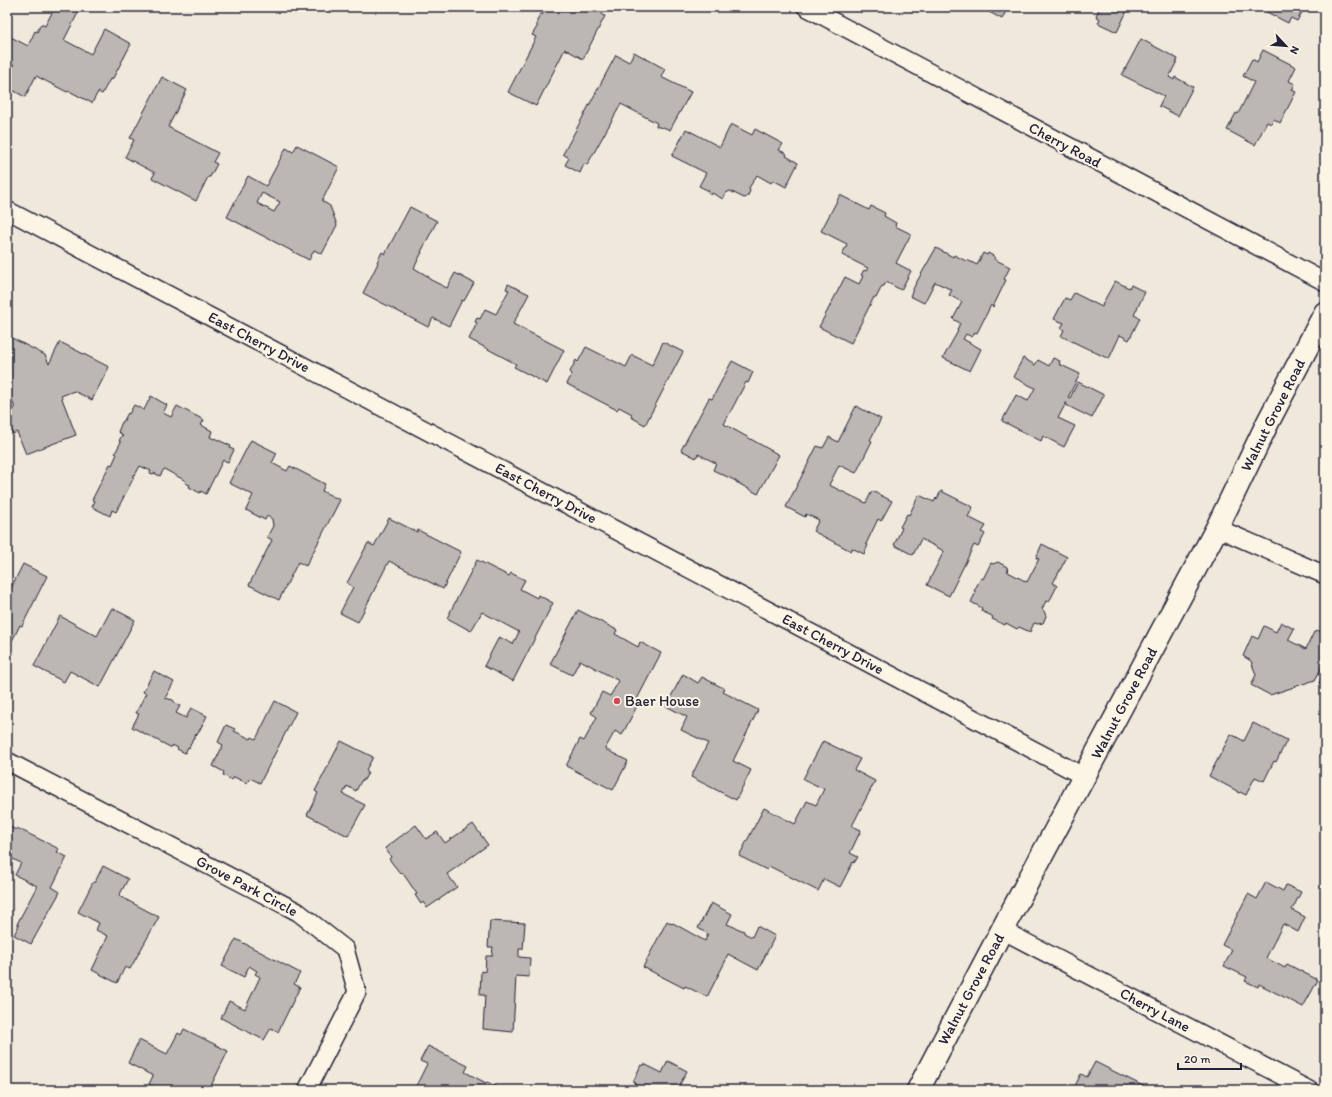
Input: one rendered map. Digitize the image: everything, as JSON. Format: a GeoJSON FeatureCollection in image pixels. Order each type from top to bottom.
{"type":"FeatureCollection","features":[{"type":"Feature","properties":{"kind":"main road","name":"Walnut Grove Road"},"geometry":{"type":"LineString","coordinates":[[918,1090],[1002,930],[1218,528],[1268,422],[1325,313]]}},
{"type":"Feature","properties":{"kind":"street","name":"Cherry Road"},"geometry":{"type":"LineString","coordinates":[[806,7],[1325,282]]}},
{"type":"Feature","properties":{"kind":"street","name":"East Cherry Drive"},"geometry":{"type":"LineString","coordinates":[[7,210],[1085,777]]}},
{"type":"Feature","properties":{"kind":"street"},"geometry":{"type":"LineString","coordinates":[[1218,528],[1325,575]]}},
{"type":"Feature","properties":{"kind":"street","name":"Grove Park Circle"},"geometry":{"type":"LineString","coordinates":[[7,761],[298,912],[345,950],[357,992],[308,1090]]}},
{"type":"Feature","properties":{"kind":"street","name":"Cherry Lane"},"geometry":{"type":"LineString","coordinates":[[1002,930],[1309,1090]]}},
{"type":"Feature","properties":{"kind":"building"},"geometry":{"type":"Polygon","coordinates":[[[55,7],[81,7],[64,40],[91,54],[104,29],[131,44],[112,80],[110,79],[102,94],[98,92],[92,103],[36,76],[25,97],[7,87],[7,80],[14,65],[7,62],[7,35],[28,46],[35,31],[37,32],[41,24],[45,26],[55,7]]]}},
{"type":"Feature","properties":{"kind":"building"},"geometry":{"type":"Polygon","coordinates":[[[311,7],[321,7],[319,11],[311,7]]]}},
{"type":"Feature","properties":{"kind":"building"},"geometry":{"type":"Polygon","coordinates":[[[539,7],[597,7],[604,11],[602,15],[605,16],[583,59],[565,49],[536,106],[508,92],[536,37],[532,35],[537,27],[537,21],[540,14],[542,15],[543,12],[538,9],[539,7]]]}},
{"type":"Feature","properties":{"kind":"building"},"geometry":{"type":"Polygon","coordinates":[[[980,7],[1008,7],[1002,19],[980,7]]]}},
{"type":"Feature","properties":{"kind":"building"},"geometry":{"type":"Polygon","coordinates":[[[1100,7],[1129,7],[1117,32],[1098,23],[1100,19],[1096,16],[1100,7]]]}},
{"type":"Feature","properties":{"kind":"building"},"geometry":{"type":"Polygon","coordinates":[[[1257,7],[1305,7],[1297,21],[1291,18],[1288,23],[1257,7]]]}},
{"type":"Feature","properties":{"kind":"building"},"geometry":{"type":"Polygon","coordinates":[[[1141,39],[1178,59],[1169,77],[1174,80],[1175,77],[1193,87],[1178,116],[1159,106],[1164,96],[1122,75],[1141,39]]]}},
{"type":"Feature","properties":{"kind":"building"},"geometry":{"type":"Polygon","coordinates":[[[1263,50],[1296,67],[1289,81],[1295,84],[1292,90],[1296,92],[1280,123],[1274,119],[1271,124],[1267,122],[1255,145],[1227,130],[1236,113],[1238,114],[1254,82],[1243,76],[1252,59],[1257,62],[1263,50]]]}},
{"type":"Feature","properties":{"kind":"building"},"geometry":{"type":"Polygon","coordinates":[[[634,52],[665,69],[661,77],[691,92],[670,130],[656,126],[657,123],[621,104],[587,165],[584,164],[580,173],[565,165],[569,158],[563,154],[616,55],[629,62],[634,52]]]}},
{"type":"Feature","properties":{"kind":"building"},"geometry":{"type":"Polygon","coordinates":[[[162,77],[187,90],[168,127],[218,153],[213,162],[217,164],[210,177],[208,177],[196,201],[152,178],[155,173],[125,157],[134,140],[130,138],[162,77]]]}},
{"type":"Feature","properties":{"kind":"building"},"geometry":{"type":"Polygon","coordinates":[[[731,124],[752,135],[755,129],[783,144],[779,150],[787,154],[786,156],[798,163],[786,187],[773,180],[771,183],[757,175],[749,188],[750,191],[747,197],[744,198],[730,191],[726,193],[723,199],[712,193],[711,195],[708,193],[709,191],[699,186],[706,173],[672,156],[686,129],[720,147],[731,124]]]}},
{"type":"Feature","properties":{"kind":"building"},"geometry":{"type":"Polygon","coordinates":[[[297,145],[339,167],[322,201],[330,206],[337,225],[322,254],[314,250],[309,260],[227,217],[248,176],[266,186],[286,148],[293,152],[297,145]],[[262,193],[257,203],[274,212],[280,202],[262,193]]]}},
{"type":"Feature","properties":{"kind":"building"},"geometry":{"type":"Polygon","coordinates":[[[840,195],[869,210],[871,206],[885,213],[884,216],[896,223],[895,226],[911,234],[896,263],[911,271],[901,290],[886,282],[884,286],[882,286],[876,298],[874,297],[851,343],[819,327],[845,277],[859,284],[863,276],[861,275],[864,270],[866,271],[868,268],[842,255],[847,244],[821,231],[840,195]]]}},
{"type":"Feature","properties":{"kind":"building"},"geometry":{"type":"Polygon","coordinates":[[[410,207],[437,221],[414,268],[429,277],[429,279],[447,288],[455,273],[474,283],[464,301],[462,300],[449,326],[433,318],[428,327],[363,293],[382,252],[385,254],[410,207]]]}},
{"type":"Feature","properties":{"kind":"building"},"geometry":{"type":"Polygon","coordinates":[[[936,248],[953,257],[954,255],[977,265],[983,253],[987,255],[988,253],[995,257],[994,259],[1010,267],[1004,279],[1006,280],[993,307],[991,305],[977,333],[975,332],[972,337],[966,334],[963,339],[981,349],[970,371],[943,358],[958,331],[957,330],[960,323],[953,319],[962,302],[949,295],[952,290],[935,282],[924,303],[910,296],[936,248]]]}},
{"type":"Feature","properties":{"kind":"building"},"geometry":{"type":"Polygon","coordinates":[[[1115,281],[1129,288],[1131,285],[1145,292],[1134,315],[1140,318],[1129,340],[1120,335],[1109,359],[1061,336],[1064,330],[1061,328],[1064,323],[1054,319],[1065,298],[1070,300],[1074,293],[1102,307],[1115,281]]]}},
{"type":"Feature","properties":{"kind":"building"},"geometry":{"type":"Polygon","coordinates":[[[508,284],[529,294],[513,324],[564,350],[547,384],[514,367],[516,364],[469,339],[477,323],[475,322],[477,318],[480,319],[485,309],[496,314],[509,290],[506,289],[508,284]]]}},
{"type":"Feature","properties":{"kind":"building"},"geometry":{"type":"Polygon","coordinates":[[[10,337],[45,355],[49,364],[60,342],[109,367],[92,400],[74,391],[61,396],[76,435],[26,454],[17,432],[13,434],[7,418],[7,411],[15,408],[9,393],[7,392],[7,342],[10,337]]]}},
{"type":"Feature","properties":{"kind":"building"},"geometry":{"type":"Polygon","coordinates":[[[663,342],[683,352],[645,425],[631,417],[632,414],[619,407],[617,410],[567,384],[572,374],[570,372],[576,360],[578,362],[586,347],[626,367],[632,355],[652,365],[663,342]]]}},
{"type":"Feature","properties":{"kind":"building"},"geometry":{"type":"Polygon","coordinates":[[[1023,358],[1035,365],[1038,360],[1049,366],[1053,358],[1060,361],[1059,364],[1080,374],[1068,397],[1070,398],[1078,382],[1104,395],[1092,418],[1066,405],[1066,403],[1058,418],[1075,426],[1064,447],[1043,436],[1041,441],[1002,421],[1016,395],[1028,401],[1035,388],[1013,377],[1023,358]]]}},
{"type":"Feature","properties":{"kind":"building"},"geometry":{"type":"Polygon","coordinates":[[[732,361],[753,372],[748,383],[746,382],[724,424],[779,455],[758,494],[713,470],[716,463],[698,454],[696,458],[681,450],[709,398],[712,399],[732,361]]]}},
{"type":"Feature","properties":{"kind":"building"},"geometry":{"type":"Polygon","coordinates":[[[151,396],[167,405],[163,413],[171,417],[177,406],[204,420],[201,425],[212,431],[210,437],[231,446],[230,448],[234,450],[228,462],[223,460],[206,494],[201,491],[200,493],[189,487],[190,485],[185,483],[186,481],[164,469],[160,476],[150,473],[151,471],[140,466],[135,475],[134,474],[132,476],[134,477],[116,512],[112,510],[110,516],[92,507],[95,501],[92,500],[110,464],[112,465],[117,454],[115,453],[121,442],[119,441],[123,435],[118,432],[122,422],[134,405],[144,410],[151,396]]]}},
{"type":"Feature","properties":{"kind":"building"},"geometry":{"type":"Polygon","coordinates":[[[856,406],[881,419],[856,473],[839,465],[829,485],[866,503],[872,491],[892,501],[881,521],[878,519],[866,544],[868,545],[864,554],[852,548],[851,551],[813,531],[819,520],[806,514],[805,517],[786,507],[817,446],[823,448],[829,437],[838,442],[856,406]]]}},
{"type":"Feature","properties":{"kind":"building"},"geometry":{"type":"Polygon","coordinates":[[[251,440],[277,453],[272,463],[287,471],[290,466],[325,484],[322,491],[340,500],[306,566],[298,562],[279,600],[249,585],[272,540],[267,537],[273,526],[272,519],[267,516],[265,520],[246,510],[253,495],[229,483],[251,440]]]}},
{"type":"Feature","properties":{"kind":"building"},"geometry":{"type":"Polygon","coordinates":[[[941,491],[973,507],[968,517],[986,526],[982,532],[985,534],[978,547],[974,545],[949,596],[927,585],[944,551],[921,539],[913,555],[894,545],[902,528],[900,527],[907,514],[909,515],[919,495],[934,502],[941,491]]]}},
{"type":"Feature","properties":{"kind":"building"},"geometry":{"type":"Polygon","coordinates":[[[389,518],[417,532],[418,530],[461,552],[443,589],[389,561],[358,622],[340,613],[353,587],[347,583],[368,543],[374,546],[389,518]]]}},
{"type":"Feature","properties":{"kind":"building"},"geometry":{"type":"Polygon","coordinates":[[[1042,544],[1067,557],[1053,583],[1057,586],[1049,602],[1046,601],[1042,609],[1046,616],[1043,623],[1034,623],[1030,632],[1019,627],[1017,629],[1006,623],[1005,625],[992,619],[993,617],[981,611],[982,608],[971,602],[976,592],[974,591],[981,578],[983,579],[991,563],[993,564],[998,562],[1007,567],[1008,572],[1027,582],[1039,559],[1036,558],[1042,544]]]}},
{"type":"Feature","properties":{"kind":"building"},"geometry":{"type":"Polygon","coordinates":[[[477,560],[509,576],[511,573],[525,580],[520,589],[537,598],[538,595],[553,603],[513,681],[484,666],[499,637],[513,644],[519,632],[482,612],[471,631],[447,618],[477,560]]]}},
{"type":"Feature","properties":{"kind":"building"},"geometry":{"type":"Polygon","coordinates":[[[23,564],[47,576],[22,626],[20,625],[7,651],[7,596],[23,564]]]}},
{"type":"Feature","properties":{"kind":"building"},"geometry":{"type":"Polygon","coordinates":[[[112,608],[135,620],[100,687],[70,671],[64,682],[34,666],[60,616],[97,636],[112,608]]]}},
{"type":"Feature","properties":{"kind":"building","name":"Baer House"},"geometry":{"type":"Polygon","coordinates":[[[578,610],[617,630],[615,634],[638,647],[640,642],[661,653],[634,705],[637,706],[622,735],[615,731],[605,749],[628,761],[613,790],[566,766],[580,739],[584,741],[597,717],[591,713],[602,692],[610,696],[619,681],[580,660],[572,675],[550,664],[578,610]]]}},
{"type":"Feature","properties":{"kind":"building"},"geometry":{"type":"Polygon","coordinates":[[[1281,622],[1294,629],[1288,640],[1306,649],[1314,632],[1325,630],[1325,666],[1323,665],[1315,680],[1270,695],[1251,685],[1256,675],[1251,661],[1243,656],[1252,636],[1258,639],[1264,626],[1276,632],[1281,622]]]}},
{"type":"Feature","properties":{"kind":"building"},"geometry":{"type":"Polygon","coordinates":[[[154,671],[174,682],[165,698],[173,700],[180,706],[176,713],[186,718],[191,708],[207,716],[185,753],[173,745],[170,747],[132,727],[139,714],[136,713],[146,693],[143,692],[154,671]]]}},
{"type":"Feature","properties":{"kind":"building"},"geometry":{"type":"Polygon","coordinates":[[[1325,671],[1325,686],[1319,683],[1325,671]]]}},
{"type":"Feature","properties":{"kind":"building"},"geometry":{"type":"Polygon","coordinates":[[[683,674],[698,683],[702,677],[725,689],[723,692],[758,710],[733,761],[751,770],[736,800],[691,777],[708,743],[681,730],[687,717],[666,706],[683,674]]]}},
{"type":"Feature","properties":{"kind":"building"},"geometry":{"type":"Polygon","coordinates":[[[275,701],[296,712],[260,783],[250,778],[247,783],[234,777],[232,780],[223,775],[224,772],[213,766],[223,745],[218,742],[226,725],[235,729],[234,731],[251,739],[252,737],[256,739],[275,701]]]}},
{"type":"Feature","properties":{"kind":"building"},"geometry":{"type":"Polygon","coordinates":[[[1253,723],[1287,740],[1264,781],[1255,777],[1246,795],[1237,792],[1209,776],[1231,734],[1244,741],[1253,723]]]}},
{"type":"Feature","properties":{"kind":"building"},"geometry":{"type":"Polygon","coordinates":[[[341,741],[373,757],[366,770],[368,773],[364,780],[361,781],[356,791],[347,786],[343,794],[365,805],[348,836],[307,815],[318,793],[315,791],[341,741]]]}},
{"type":"Feature","properties":{"kind":"building"},"geometry":{"type":"Polygon","coordinates":[[[823,741],[860,759],[854,770],[875,781],[852,826],[861,830],[850,853],[858,857],[854,863],[853,862],[840,887],[824,879],[818,891],[769,866],[767,870],[739,856],[764,808],[795,824],[807,801],[816,805],[824,789],[803,779],[823,741]]]}},
{"type":"Feature","properties":{"kind":"building"},"geometry":{"type":"Polygon","coordinates":[[[473,824],[488,845],[447,874],[457,887],[427,908],[423,902],[421,904],[415,895],[417,894],[402,872],[400,873],[389,859],[391,857],[385,848],[416,825],[426,839],[437,832],[445,843],[473,824]]]}},
{"type":"Feature","properties":{"kind":"building"},"geometry":{"type":"Polygon","coordinates":[[[7,825],[16,830],[17,828],[59,849],[57,852],[67,857],[52,887],[60,892],[31,944],[14,935],[19,925],[17,924],[37,886],[15,875],[21,863],[7,856],[7,825]]]}},
{"type":"Feature","properties":{"kind":"building"},"geometry":{"type":"Polygon","coordinates":[[[103,866],[128,879],[119,896],[159,917],[130,969],[125,967],[117,983],[92,970],[108,936],[96,930],[99,923],[78,912],[103,866]]]}},
{"type":"Feature","properties":{"kind":"building"},"geometry":{"type":"Polygon","coordinates":[[[1266,882],[1283,891],[1286,885],[1301,892],[1292,910],[1305,917],[1298,932],[1283,924],[1266,958],[1285,968],[1287,964],[1318,980],[1303,1007],[1259,984],[1258,987],[1245,981],[1247,977],[1224,966],[1232,950],[1222,945],[1248,894],[1257,899],[1266,882]]]}},
{"type":"Feature","properties":{"kind":"building"},"geometry":{"type":"Polygon","coordinates":[[[711,903],[732,914],[727,924],[744,931],[744,933],[752,937],[757,926],[775,936],[758,970],[728,954],[707,997],[685,986],[684,988],[643,967],[667,921],[705,941],[708,934],[698,928],[711,903]]]}},
{"type":"Feature","properties":{"kind":"building"},"geometry":{"type":"Polygon","coordinates":[[[490,921],[525,923],[523,949],[519,949],[519,957],[530,958],[529,977],[516,976],[513,1032],[483,1029],[485,995],[480,995],[481,971],[485,972],[486,956],[492,956],[493,947],[488,947],[490,921]]]}},
{"type":"Feature","properties":{"kind":"building"},"geometry":{"type":"Polygon","coordinates":[[[236,939],[300,973],[294,984],[300,987],[278,1032],[271,1028],[264,1040],[221,1018],[229,1001],[245,1009],[260,977],[255,974],[257,971],[249,966],[244,977],[222,966],[236,939]]]}},
{"type":"Feature","properties":{"kind":"building"},"geometry":{"type":"Polygon","coordinates":[[[184,1029],[228,1051],[209,1090],[161,1090],[149,1084],[153,1076],[128,1063],[139,1040],[167,1054],[178,1033],[181,1035],[184,1029]]]}},
{"type":"Feature","properties":{"kind":"building"},"geometry":{"type":"Polygon","coordinates":[[[428,1046],[468,1066],[465,1072],[504,1090],[414,1090],[427,1064],[420,1061],[428,1046]]]}},
{"type":"Feature","properties":{"kind":"building"},"geometry":{"type":"Polygon","coordinates":[[[668,1061],[687,1071],[677,1090],[646,1090],[634,1084],[635,1083],[633,1082],[641,1065],[643,1066],[644,1064],[662,1073],[668,1061]]]}},
{"type":"Feature","properties":{"kind":"building"},"geometry":{"type":"Polygon","coordinates":[[[1095,1062],[1151,1090],[1073,1090],[1081,1074],[1087,1077],[1095,1062]]]}},
{"type":"Feature","properties":{"kind":"place","name":"Baer House"},"geometry":{"type":"Point","coordinates":[617,701]}}]}
